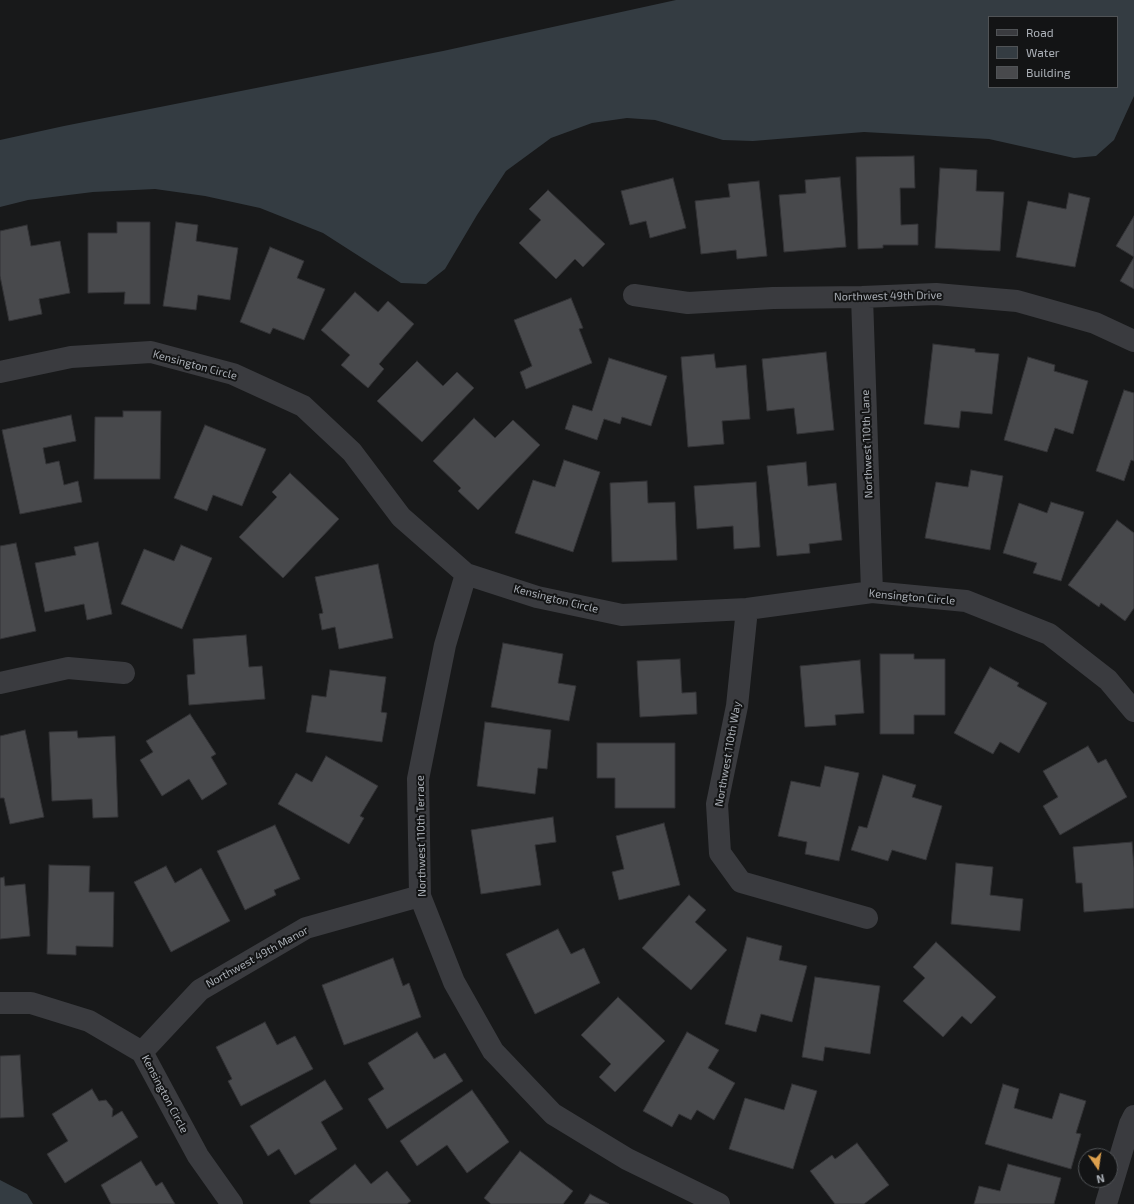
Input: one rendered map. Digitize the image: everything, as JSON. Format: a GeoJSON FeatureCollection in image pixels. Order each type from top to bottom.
{"type":"FeatureCollection","features":[{"type":"Feature","properties":{"kind":"street","name":"Northwest 49th Drive"},"geometry":{"type":"LineString","coordinates":[[634,295],[688,303],[773,298],[936,294],[1018,301],[1095,323],[1134,342]]}},
{"type":"Feature","properties":{"kind":"street","name":"Northwest 110th Lane"},"geometry":{"type":"LineString","coordinates":[[862,297],[872,592]]}},
{"type":"Feature","properties":{"kind":"street","name":"Kensington Circle"},"geometry":{"type":"LineString","coordinates":[[0,372],[71,357],[150,352],[233,374],[303,406],[352,452],[401,517],[466,574],[537,597],[622,615],[747,609],[872,592],[966,601],[1048,634],[1108,680],[1134,711]]}},
{"type":"Feature","properties":{"kind":"street","name":"Northwest 110th Terrace"},"geometry":{"type":"LineString","coordinates":[[466,574],[445,645],[418,779],[420,896],[454,982],[493,1050],[553,1114],[627,1160],[719,1204]]}},
{"type":"Feature","properties":{"kind":"street","name":"Northwest 110th Way"},"geometry":{"type":"LineString","coordinates":[[747,609],[737,706],[717,804],[720,852],[741,882],[867,918]]}},
{"type":"Feature","properties":{"kind":"street"},"geometry":{"type":"LineString","coordinates":[[0,683],[68,668],[124,673]]}},
{"type":"Feature","properties":{"kind":"street","name":"Northwest 49th Manor"},"geometry":{"type":"LineString","coordinates":[[142,1052],[200,990],[306,928],[420,896]]}},
{"type":"Feature","properties":{"kind":"street","name":"Kensington Circle"},"geometry":{"type":"LineString","coordinates":[[0,1003],[31,1003],[89,1021],[142,1052],[198,1156],[232,1204]]}},
{"type":"Feature","properties":{"kind":"street"},"geometry":{"type":"LineString","coordinates":[[1106,1204],[1130,1124],[1134,1116]]}},
{"type":"Feature","properties":{"kind":"water"},"geometry":{"type":"Polygon","coordinates":[[[676,0],[1134,0],[1134,96],[1114,140],[1096,156],[1074,158],[989,139],[864,132],[753,141],[723,140],[655,120],[627,118],[592,123],[551,138],[506,171],[477,215],[445,269],[426,284],[401,283],[323,233],[260,208],[205,196],[155,189],[93,192],[28,200],[0,207],[0,140],[443,51],[676,0]]]}},
{"type":"Feature","properties":{"kind":"water"},"geometry":{"type":"Polygon","coordinates":[[[0,1180],[27,1194],[33,1204],[0,1204],[0,1180]]]}},
{"type":"Feature","properties":{"kind":"building"},"geometry":{"type":"Polygon","coordinates":[[[914,156],[915,188],[900,188],[901,225],[918,224],[918,245],[883,245],[883,248],[858,249],[856,157],[914,156]]]}},
{"type":"Feature","properties":{"kind":"building"},"geometry":{"type":"Polygon","coordinates":[[[940,168],[977,170],[976,191],[1004,192],[1000,251],[935,248],[940,168]]]}},
{"type":"Feature","properties":{"kind":"building"},"geometry":{"type":"Polygon","coordinates":[[[840,177],[846,247],[784,252],[779,195],[806,193],[805,180],[840,177]]]}},
{"type":"Feature","properties":{"kind":"building"},"geometry":{"type":"Polygon","coordinates":[[[673,178],[686,228],[650,238],[646,221],[630,225],[621,191],[673,178]]]}},
{"type":"Feature","properties":{"kind":"building"},"geometry":{"type":"Polygon","coordinates":[[[759,181],[767,256],[737,259],[736,250],[701,254],[695,201],[730,197],[728,184],[759,181]]]}},
{"type":"Feature","properties":{"kind":"building"},"geometry":{"type":"Polygon","coordinates":[[[548,190],[605,244],[583,267],[575,259],[556,279],[519,243],[541,220],[529,209],[548,190]]]}},
{"type":"Feature","properties":{"kind":"building"},"geometry":{"type":"Polygon","coordinates":[[[1069,193],[1090,198],[1075,267],[1016,257],[1028,201],[1066,209],[1069,193]]]}},
{"type":"Feature","properties":{"kind":"building"},"geometry":{"type":"Polygon","coordinates":[[[1134,216],[1134,257],[1116,246],[1134,216]]]}},
{"type":"Feature","properties":{"kind":"building"},"geometry":{"type":"Polygon","coordinates":[[[117,222],[150,222],[150,304],[124,304],[125,292],[88,293],[88,233],[117,233],[117,222]]]}},
{"type":"Feature","properties":{"kind":"building"},"geometry":{"type":"Polygon","coordinates":[[[176,222],[198,225],[196,241],[238,248],[230,300],[198,295],[196,310],[163,306],[176,222]]]}},
{"type":"Feature","properties":{"kind":"building"},"geometry":{"type":"Polygon","coordinates":[[[27,225],[31,246],[60,241],[70,293],[39,299],[42,314],[9,321],[0,276],[0,231],[27,225]]]}},
{"type":"Feature","properties":{"kind":"building"},"geometry":{"type":"Polygon","coordinates":[[[270,247],[304,261],[297,278],[325,289],[304,340],[273,328],[270,334],[240,322],[270,247]]]}},
{"type":"Feature","properties":{"kind":"building"},"geometry":{"type":"Polygon","coordinates":[[[1134,257],[1134,289],[1120,281],[1134,257]]]}},
{"type":"Feature","properties":{"kind":"building"},"geometry":{"type":"Polygon","coordinates":[[[355,292],[378,312],[388,301],[414,324],[379,364],[384,369],[368,388],[341,365],[350,355],[321,330],[355,292]]]}},
{"type":"Feature","properties":{"kind":"building"},"geometry":{"type":"Polygon","coordinates":[[[571,298],[583,328],[579,329],[592,363],[526,389],[520,372],[532,366],[514,320],[571,298]]]}},
{"type":"Feature","properties":{"kind":"building"},"geometry":{"type":"Polygon","coordinates":[[[933,344],[975,349],[975,352],[999,354],[992,414],[961,411],[959,428],[924,424],[933,344]]]}},
{"type":"Feature","properties":{"kind":"building"},"geometry":{"type":"Polygon","coordinates":[[[826,352],[834,430],[797,434],[794,408],[767,411],[762,359],[826,352]]]}},
{"type":"Feature","properties":{"kind":"building"},"geometry":{"type":"Polygon","coordinates":[[[714,354],[716,368],[746,365],[750,419],[722,421],[724,444],[688,447],[681,357],[714,354]]]}},
{"type":"Feature","properties":{"kind":"building"},"geometry":{"type":"Polygon","coordinates":[[[1028,357],[1055,365],[1054,371],[1088,381],[1073,434],[1055,428],[1047,452],[1004,440],[1028,357]]]}},
{"type":"Feature","properties":{"kind":"building"},"geometry":{"type":"Polygon","coordinates":[[[609,358],[667,376],[651,426],[622,417],[620,424],[604,419],[597,440],[565,429],[573,405],[592,411],[609,358]]]}},
{"type":"Feature","properties":{"kind":"building"},"geometry":{"type":"Polygon","coordinates":[[[417,361],[443,386],[457,372],[474,388],[422,442],[377,401],[417,361]]]}},
{"type":"Feature","properties":{"kind":"building"},"geometry":{"type":"Polygon","coordinates":[[[1124,390],[1134,393],[1134,461],[1131,460],[1124,481],[1096,471],[1124,390]]]}},
{"type":"Feature","properties":{"kind":"building"},"geometry":{"type":"Polygon","coordinates":[[[123,411],[161,411],[160,479],[94,479],[95,417],[123,417],[123,411]]]}},
{"type":"Feature","properties":{"kind":"building"},"geometry":{"type":"Polygon","coordinates":[[[71,415],[76,441],[43,448],[46,464],[59,461],[64,485],[78,481],[82,502],[20,514],[2,430],[71,415]]]}},
{"type":"Feature","properties":{"kind":"building"},"geometry":{"type":"Polygon","coordinates":[[[474,418],[495,438],[513,420],[540,445],[478,510],[458,491],[461,488],[433,461],[474,418]]]}},
{"type":"Feature","properties":{"kind":"building"},"geometry":{"type":"Polygon","coordinates":[[[205,425],[266,449],[242,506],[213,495],[207,511],[174,498],[205,425]]]}},
{"type":"Feature","properties":{"kind":"building"},"geometry":{"type":"Polygon","coordinates":[[[564,460],[600,472],[573,552],[515,533],[533,480],[555,487],[564,460]]]}},
{"type":"Feature","properties":{"kind":"building"},"geometry":{"type":"Polygon","coordinates":[[[806,462],[808,486],[836,483],[842,540],[809,544],[810,553],[777,556],[767,466],[806,462]]]}},
{"type":"Feature","properties":{"kind":"building"},"geometry":{"type":"Polygon","coordinates":[[[971,470],[1003,476],[990,550],[925,538],[936,482],[968,487],[971,470]]]}},
{"type":"Feature","properties":{"kind":"building"},"geometry":{"type":"Polygon","coordinates":[[[290,473],[339,519],[283,578],[239,537],[277,497],[272,492],[290,473]]]}},
{"type":"Feature","properties":{"kind":"building"},"geometry":{"type":"Polygon","coordinates":[[[647,481],[648,503],[675,502],[677,560],[612,562],[610,483],[647,481]]]}},
{"type":"Feature","properties":{"kind":"building"},"geometry":{"type":"Polygon","coordinates":[[[756,482],[760,547],[734,549],[733,526],[697,529],[694,486],[756,482]]]}},
{"type":"Feature","properties":{"kind":"building"},"geometry":{"type":"Polygon","coordinates":[[[1051,502],[1084,512],[1061,581],[1033,573],[1037,563],[1003,553],[1019,503],[1047,513],[1051,502]]]}},
{"type":"Feature","properties":{"kind":"building"},"geometry":{"type":"Polygon","coordinates":[[[1117,520],[1134,533],[1134,608],[1125,621],[1101,603],[1099,607],[1068,585],[1117,520]]]}},
{"type":"Feature","properties":{"kind":"building"},"geometry":{"type":"Polygon","coordinates":[[[98,542],[112,614],[87,620],[84,604],[45,612],[35,563],[76,555],[74,547],[98,542]]]}},
{"type":"Feature","properties":{"kind":"building"},"geometry":{"type":"Polygon","coordinates":[[[16,543],[36,631],[0,639],[0,546],[16,543]]]}},
{"type":"Feature","properties":{"kind":"building"},"geometry":{"type":"Polygon","coordinates":[[[181,545],[212,558],[182,629],[121,604],[144,549],[174,561],[181,545]]]}},
{"type":"Feature","properties":{"kind":"building"},"geometry":{"type":"Polygon","coordinates":[[[378,564],[393,638],[339,649],[335,627],[322,630],[319,614],[323,613],[315,577],[378,564]]]}},
{"type":"Feature","properties":{"kind":"building"},"geometry":{"type":"Polygon","coordinates":[[[246,635],[249,667],[262,666],[265,699],[189,705],[187,675],[195,674],[193,639],[246,635]]]}},
{"type":"Feature","properties":{"kind":"building"},"geometry":{"type":"Polygon","coordinates":[[[503,643],[563,654],[558,683],[576,686],[569,721],[491,707],[503,643]]]}},
{"type":"Feature","properties":{"kind":"building"},"geometry":{"type":"Polygon","coordinates":[[[880,654],[914,654],[914,659],[945,659],[945,715],[914,715],[914,734],[880,734],[880,654]]]}},
{"type":"Feature","properties":{"kind":"building"},"geometry":{"type":"Polygon","coordinates":[[[680,659],[682,693],[696,692],[697,714],[640,717],[637,661],[680,659]]]}},
{"type":"Feature","properties":{"kind":"building"},"geometry":{"type":"Polygon","coordinates":[[[860,660],[864,713],[835,715],[836,725],[805,727],[800,666],[860,660]]]}},
{"type":"Feature","properties":{"kind":"building"},"geometry":{"type":"Polygon","coordinates":[[[990,667],[1019,683],[1017,686],[1047,703],[1019,753],[1000,742],[993,754],[954,733],[990,667]]]}},
{"type":"Feature","properties":{"kind":"building"},"geometry":{"type":"Polygon","coordinates":[[[330,670],[386,677],[381,712],[387,713],[382,742],[306,732],[312,695],[326,697],[330,670]]]}},
{"type":"Feature","properties":{"kind":"building"},"geometry":{"type":"Polygon","coordinates":[[[190,714],[216,754],[211,757],[227,784],[202,800],[189,779],[162,796],[140,760],[153,752],[146,741],[190,714]]]}},
{"type":"Feature","properties":{"kind":"building"},"geometry":{"type":"Polygon","coordinates":[[[485,722],[551,730],[547,769],[538,768],[535,794],[477,786],[485,722]]]}},
{"type":"Feature","properties":{"kind":"building"},"geometry":{"type":"Polygon","coordinates":[[[25,730],[44,817],[10,824],[4,798],[0,798],[0,736],[25,730]]]}},
{"type":"Feature","properties":{"kind":"building"},"geometry":{"type":"Polygon","coordinates":[[[77,731],[78,738],[115,736],[118,817],[93,818],[92,799],[52,801],[49,732],[77,731]]]}},
{"type":"Feature","properties":{"kind":"building"},"geometry":{"type":"Polygon","coordinates":[[[597,743],[675,743],[675,808],[615,808],[615,778],[597,778],[597,743]]]}},
{"type":"Feature","properties":{"kind":"building"},"geometry":{"type":"Polygon","coordinates":[[[1088,746],[1098,763],[1106,759],[1127,797],[1060,835],[1043,806],[1058,797],[1043,771],[1088,746]]]}},
{"type":"Feature","properties":{"kind":"building"},"geometry":{"type":"Polygon","coordinates":[[[326,756],[378,786],[360,816],[364,818],[349,844],[278,804],[296,773],[312,782],[326,756]]]}},
{"type":"Feature","properties":{"kind":"building"},"geometry":{"type":"Polygon","coordinates":[[[825,766],[859,773],[839,861],[805,854],[807,842],[778,836],[791,781],[820,787],[825,766]]]}},
{"type":"Feature","properties":{"kind":"building"},"geometry":{"type":"Polygon","coordinates":[[[883,775],[916,785],[912,797],[942,806],[926,860],[892,850],[888,861],[851,850],[859,826],[867,828],[883,775]]]}},
{"type":"Feature","properties":{"kind":"building"},"geometry":{"type":"Polygon","coordinates":[[[553,817],[556,842],[535,845],[541,885],[481,894],[471,830],[553,817]]]}},
{"type":"Feature","properties":{"kind":"building"},"geometry":{"type":"Polygon","coordinates":[[[664,823],[680,885],[619,900],[612,872],[624,869],[616,836],[664,823]]]}},
{"type":"Feature","properties":{"kind":"building"},"geometry":{"type":"Polygon","coordinates":[[[275,825],[300,879],[274,890],[276,895],[245,910],[217,851],[275,825]]]}},
{"type":"Feature","properties":{"kind":"building"},"geometry":{"type":"Polygon","coordinates":[[[1132,842],[1134,868],[1134,908],[1084,912],[1082,883],[1076,883],[1073,847],[1132,842]]]}},
{"type":"Feature","properties":{"kind":"building"},"geometry":{"type":"Polygon","coordinates":[[[956,863],[993,867],[990,895],[1023,899],[1020,931],[951,924],[956,863]]]}},
{"type":"Feature","properties":{"kind":"building"},"geometry":{"type":"Polygon","coordinates":[[[49,865],[90,866],[89,892],[114,892],[113,947],[76,946],[76,955],[47,954],[49,865]]]}},
{"type":"Feature","properties":{"kind":"building"},"geometry":{"type":"Polygon","coordinates":[[[166,866],[175,883],[201,868],[230,921],[171,952],[134,882],[166,866]]]}},
{"type":"Feature","properties":{"kind":"building"},"geometry":{"type":"Polygon","coordinates":[[[4,877],[5,886],[25,884],[30,936],[0,939],[0,878],[4,877]]]}},
{"type":"Feature","properties":{"kind":"building"},"geometry":{"type":"Polygon","coordinates":[[[689,895],[706,910],[695,922],[727,950],[691,990],[642,948],[689,895]]]}},
{"type":"Feature","properties":{"kind":"building"},"geometry":{"type":"Polygon","coordinates":[[[558,929],[571,954],[584,948],[600,983],[535,1014],[506,954],[558,929]]]}},
{"type":"Feature","properties":{"kind":"building"},"geometry":{"type":"Polygon","coordinates":[[[747,937],[782,946],[779,960],[807,966],[792,1022],[761,1014],[756,1032],[725,1024],[747,937]]]}},
{"type":"Feature","properties":{"kind":"building"},"geometry":{"type":"Polygon","coordinates":[[[936,942],[996,997],[971,1024],[962,1016],[943,1037],[903,1001],[925,978],[913,967],[936,942]]]}},
{"type":"Feature","properties":{"kind":"building"},"geometry":{"type":"Polygon","coordinates":[[[393,958],[403,986],[409,983],[421,1017],[344,1045],[322,985],[393,958]]]}},
{"type":"Feature","properties":{"kind":"building"},"geometry":{"type":"Polygon","coordinates":[[[815,977],[880,986],[870,1054],[825,1047],[823,1061],[802,1057],[815,977]]]}},
{"type":"Feature","properties":{"kind":"building"},"geometry":{"type":"Polygon","coordinates":[[[618,997],[665,1041],[615,1092],[599,1077],[611,1064],[581,1035],[618,997]]]}},
{"type":"Feature","properties":{"kind":"building"},"geometry":{"type":"Polygon","coordinates":[[[265,1022],[277,1045],[295,1036],[313,1069],[241,1106],[228,1081],[232,1079],[216,1047],[265,1022]]]}},
{"type":"Feature","properties":{"kind":"building"},"geometry":{"type":"Polygon","coordinates":[[[417,1032],[434,1059],[445,1053],[463,1081],[387,1129],[368,1099],[384,1089],[368,1063],[417,1032]]]}},
{"type":"Feature","properties":{"kind":"building"},"geometry":{"type":"Polygon","coordinates":[[[687,1032],[719,1050],[708,1068],[735,1083],[714,1120],[697,1110],[691,1120],[679,1114],[672,1127],[643,1111],[687,1032]]]}},
{"type":"Feature","properties":{"kind":"building"},"geometry":{"type":"Polygon","coordinates":[[[20,1055],[24,1117],[0,1118],[0,1056],[20,1055]]]}},
{"type":"Feature","properties":{"kind":"building"},"geometry":{"type":"Polygon","coordinates":[[[325,1080],[343,1109],[321,1122],[337,1149],[295,1175],[279,1149],[268,1156],[250,1126],[325,1080]]]}},
{"type":"Feature","properties":{"kind":"building"},"geometry":{"type":"Polygon","coordinates":[[[792,1084],[817,1091],[793,1169],[729,1149],[745,1098],[784,1110],[792,1084]]]}},
{"type":"Feature","properties":{"kind":"building"},"geometry":{"type":"Polygon","coordinates":[[[1003,1084],[1019,1089],[1014,1108],[1052,1119],[1060,1093],[1086,1101],[1076,1133],[1081,1134],[1071,1169],[985,1144],[1003,1084]]]}},
{"type":"Feature","properties":{"kind":"building"},"geometry":{"type":"Polygon","coordinates":[[[92,1089],[99,1101],[106,1100],[113,1109],[112,1117],[122,1111],[138,1137],[65,1183],[47,1154],[68,1141],[52,1114],[92,1089]]]}},
{"type":"Feature","properties":{"kind":"building"},"geometry":{"type":"Polygon","coordinates":[[[472,1090],[509,1142],[467,1173],[447,1145],[417,1166],[400,1141],[472,1090]]]}},
{"type":"Feature","properties":{"kind":"building"},"geometry":{"type":"Polygon","coordinates":[[[857,1143],[889,1185],[864,1204],[835,1204],[810,1171],[832,1155],[835,1159],[857,1143]]]}},
{"type":"Feature","properties":{"kind":"building"},"geometry":{"type":"Polygon","coordinates":[[[520,1151],[573,1191],[563,1204],[491,1204],[484,1198],[520,1151]]]}},
{"type":"Feature","properties":{"kind":"building"},"geometry":{"type":"Polygon","coordinates":[[[141,1161],[156,1186],[162,1182],[175,1204],[111,1204],[101,1185],[141,1161]]]}},
{"type":"Feature","properties":{"kind":"building"},"geometry":{"type":"Polygon","coordinates":[[[355,1164],[371,1184],[387,1171],[411,1201],[407,1204],[311,1204],[309,1201],[355,1164]]]}},
{"type":"Feature","properties":{"kind":"building"},"geometry":{"type":"Polygon","coordinates":[[[1008,1164],[1061,1178],[1054,1204],[974,1204],[979,1186],[1000,1191],[1008,1164]]]}},
{"type":"Feature","properties":{"kind":"building"},"geometry":{"type":"Polygon","coordinates":[[[590,1194],[609,1204],[584,1204],[590,1194]]]}}]}
